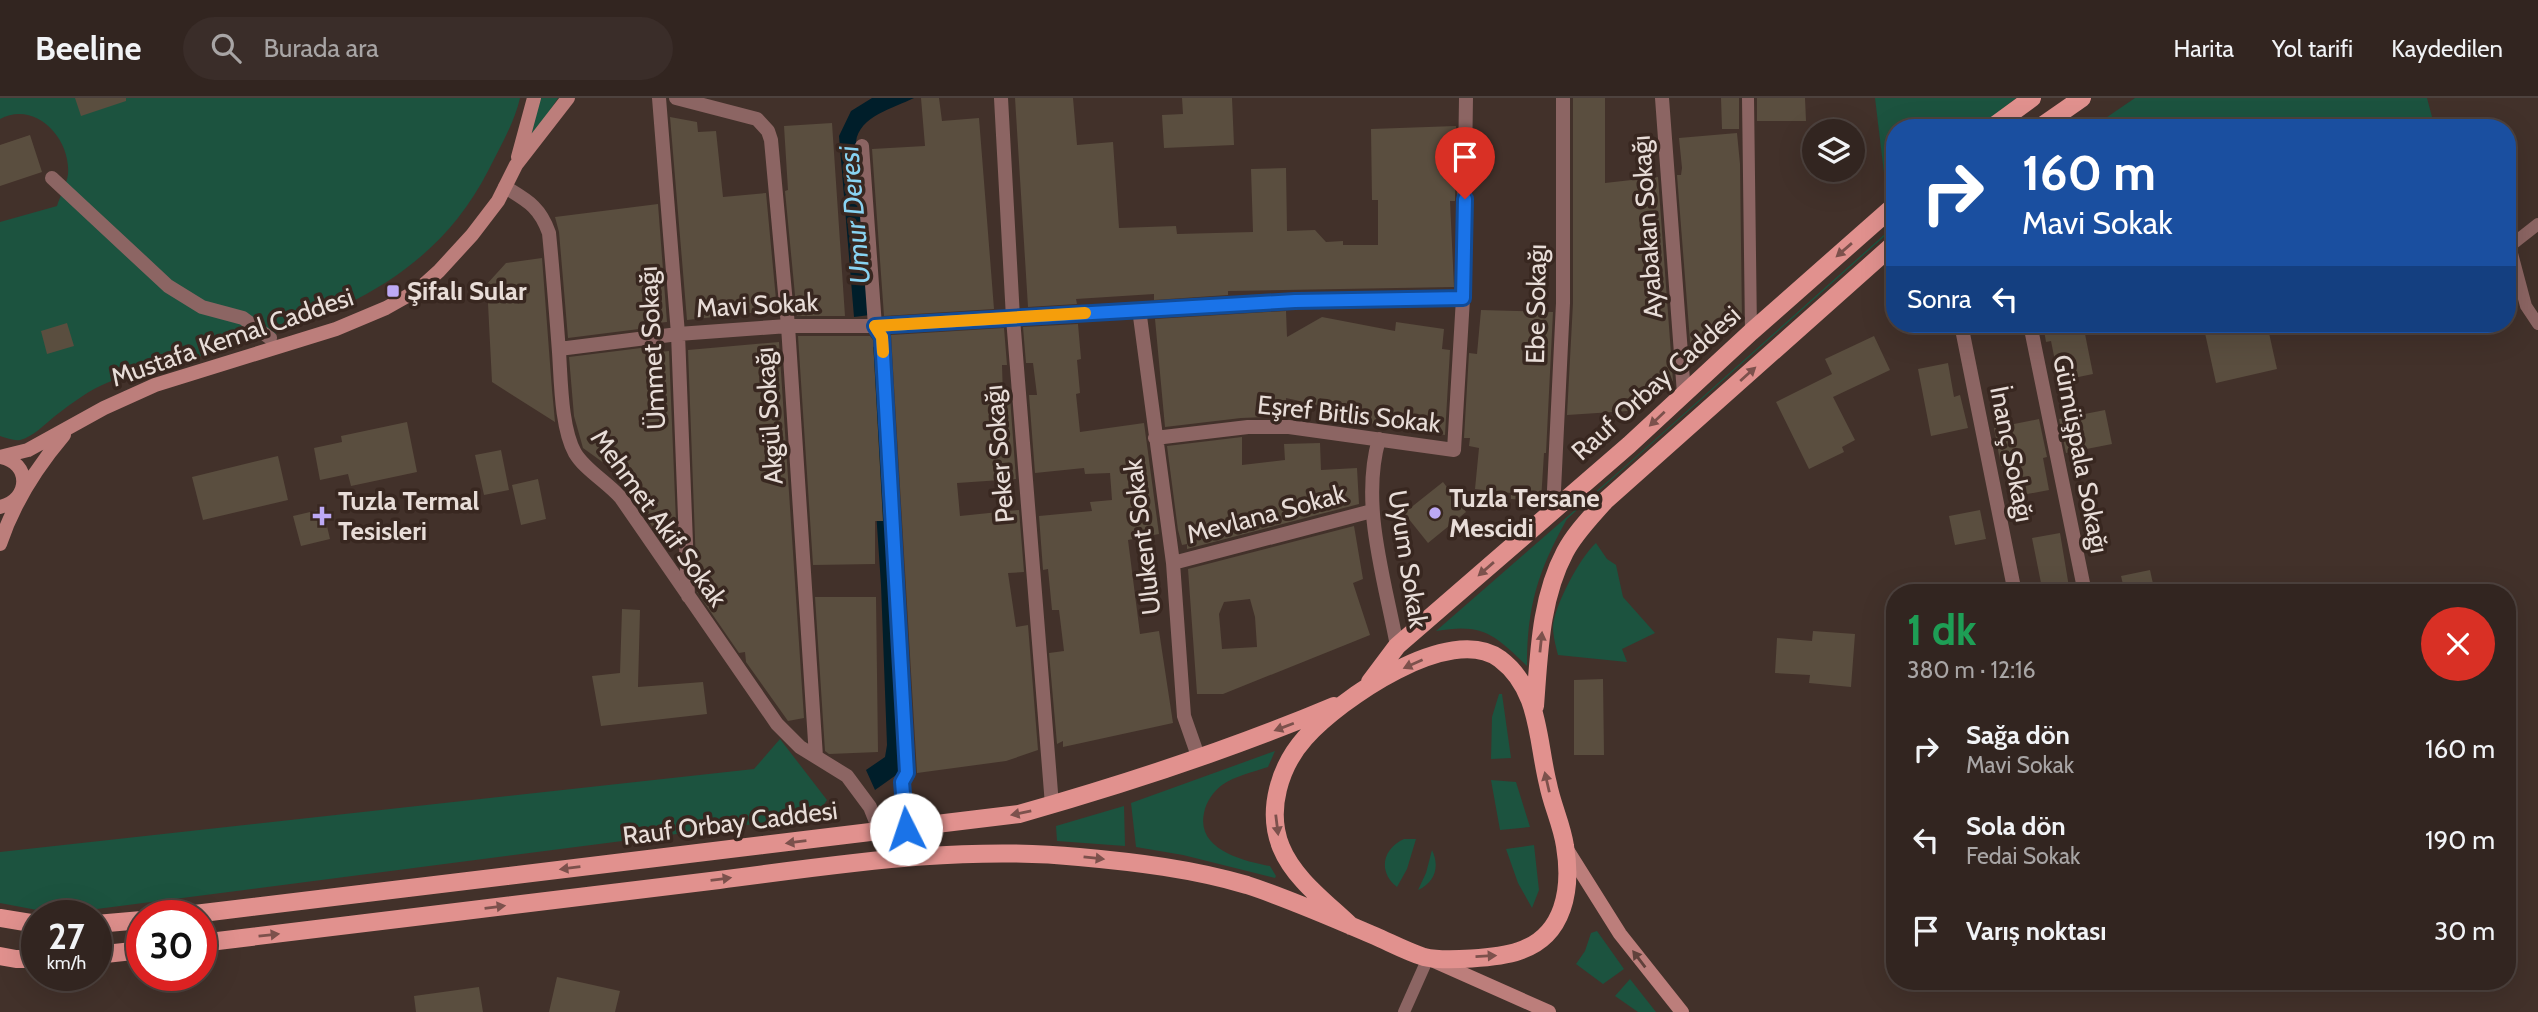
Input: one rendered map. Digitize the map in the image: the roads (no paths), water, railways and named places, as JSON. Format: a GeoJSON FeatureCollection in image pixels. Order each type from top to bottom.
{"type":"FeatureCollection","features":[{"type":"Feature","properties":{"kind":"main road"},"geometry":{"type":"LineString","coordinates":[[2003,119],[2032,98]]}},
{"type":"Feature","properties":{"kind":"main road"},"geometry":{"type":"LineString","coordinates":[[2052,119],[2082,98]]}},
{"type":"Feature","properties":{"kind":"main road","name":"Rauf Orbay Caddesi"},"geometry":{"type":"LineString","coordinates":[[1364,690],[1397,646],[1553,511],[1886,213]]}},
{"type":"Feature","properties":{"kind":"main road","name":"Rauf Orbay Caddesi"},"geometry":{"type":"LineString","coordinates":[[217,941],[797,870],[982,854],[1073,856],[1202,874],[1248,886],[1428,958],[1493,957],[1516,953],[1535,945],[1550,933],[1562,915],[1567,891],[1565,846],[1548,788],[1535,710],[1542,628],[1550,591],[1565,551],[1605,501],[1886,251]]}},
{"type":"Feature","properties":{"kind":"main road","name":"Rauf Orbay Caddesi"},"geometry":{"type":"LineString","coordinates":[[217,911],[1019,814],[1127,782],[1289,725],[1346,700],[1399,670],[1446,651],[1464,648],[1492,654],[1511,669],[1526,690],[1535,710]]}},
{"type":"Feature","properties":{"kind":"main road","name":"Rauf Orbay Caddesi"},"geometry":{"type":"LineString","coordinates":[[1346,700],[1305,738],[1290,760],[1275,802],[1275,824],[1279,844],[1290,863],[1309,886],[1351,926]]}},
{"type":"Feature","properties":{"kind":"main road"},"geometry":{"type":"LineString","coordinates":[[0,918],[21,921]]}},
{"type":"Feature","properties":{"kind":"street","name":"Mustafa Kemal Caddesi"},"geometry":{"type":"LineString","coordinates":[[516,165],[534,98]]}},
{"type":"Feature","properties":{"kind":"street","name":"Mustafa Kemal Caddesi"},"geometry":{"type":"LineString","coordinates":[[0,457],[28,450],[104,408],[155,385],[368,317],[418,290],[472,235],[505,187],[516,165],[568,98]]}},
{"type":"Feature","properties":{"kind":"street","name":"Ümmet Sokağı"},"geometry":{"type":"LineString","coordinates":[[659,98],[678,334],[688,596]]}},
{"type":"Feature","properties":{"kind":"street","name":"Akgül Sokağı"},"geometry":{"type":"LineString","coordinates":[[676,98],[748,115],[757,119],[768,131],[788,326],[816,757]]}},
{"type":"Feature","properties":{"kind":"street","name":"Peker Sokağı"},"geometry":{"type":"LineString","coordinates":[[1001,98],[1013,318],[1052,805]]}},
{"type":"Feature","properties":{"kind":"street"},"geometry":{"type":"LineString","coordinates":[[1463,298],[1466,98]]}},
{"type":"Feature","properties":{"kind":"street","name":"Ebe Sokağı"},"geometry":{"type":"LineString","coordinates":[[1553,511],[1563,303],[1563,98]]}},
{"type":"Feature","properties":{"kind":"street","name":"Ayabakan Sokağı"},"geometry":{"type":"LineString","coordinates":[[1662,98],[1684,394]]}},
{"type":"Feature","properties":{"kind":"street"},"geometry":{"type":"LineString","coordinates":[[862,146],[875,326],[882,337],[883,351],[907,773],[902,782],[906,829]]}},
{"type":"Feature","properties":{"kind":"street"},"geometry":{"type":"LineString","coordinates":[[52,178],[168,286],[202,307],[243,318],[270,338]]}},
{"type":"Feature","properties":{"kind":"street","name":"Mehmet Akif Sokak"},"geometry":{"type":"LineString","coordinates":[[505,187],[535,206],[550,233],[566,419],[573,449],[585,465],[621,498],[777,724],[800,747],[847,776],[870,807],[880,832]]}},
{"type":"Feature","properties":{"kind":"street","name":"Mavi Sokak"},"geometry":{"type":"LineString","coordinates":[[559,348],[678,334],[788,326],[875,326],[1295,301],[1463,298]]}},
{"type":"Feature","properties":{"kind":"street","name":"Eşref Bitlis Sokak"},"geometry":{"type":"LineString","coordinates":[[1156,439],[1267,426],[1311,429],[1454,450],[1463,298]]}},
{"type":"Feature","properties":{"kind":"street","name":"Ulukent Sokak"},"geometry":{"type":"LineString","coordinates":[[1139,309],[1172,564],[1184,716],[1198,757]]}},
{"type":"Feature","properties":{"kind":"street","name":"İnanç Sokağı"},"geometry":{"type":"LineString","coordinates":[[1963,333],[2013,584]]}},
{"type":"Feature","properties":{"kind":"street","name":"Gümüşpala Sokağı"},"geometry":{"type":"LineString","coordinates":[[2032,333],[2083,584]]}},
{"type":"Feature","properties":{"kind":"street","name":"Mustafa Kemal Caddesi"},"geometry":{"type":"LineString","coordinates":[[0,507],[19,496],[44,458],[69,428]]}},
{"type":"Feature","properties":{"kind":"street","name":"Uyum Sokak"},"geometry":{"type":"LineString","coordinates":[[1379,439],[1372,469],[1372,511],[1397,646]]}},
{"type":"Feature","properties":{"kind":"street","name":"Mustafa Kemal Caddesi"},"geometry":{"type":"LineString","coordinates":[[0,457],[11,460],[20,470],[23,483],[0,544]]}},
{"type":"Feature","properties":{"kind":"street","name":"Mevlana Sokak"},"geometry":{"type":"LineString","coordinates":[[1172,564],[1372,511]]}},
{"type":"Feature","properties":{"kind":"street"},"geometry":{"type":"LineString","coordinates":[[1565,846],[1620,934],[1682,1012]]}},
{"type":"Feature","properties":{"kind":"street"},"geometry":{"type":"LineString","coordinates":[[1428,958],[1549,1012]]}},
{"type":"Feature","properties":{"kind":"lane"},"geometry":{"type":"LineString","coordinates":[[1748,98],[1751,332]]}},
{"type":"Feature","properties":{"kind":"lane"},"geometry":{"type":"LineString","coordinates":[[2516,241],[2538,224]]}},
{"type":"Feature","properties":{"kind":"lane"},"geometry":{"type":"LineString","coordinates":[[2516,268],[2526,306],[2538,324]]}},
{"type":"Feature","properties":{"kind":"lane"},"geometry":{"type":"LineString","coordinates":[[1404,1012],[1428,958]]}},
{"type":"Feature","properties":{"kind":"water","name":"Umur Deresi"},"geometry":{"type":"Polygon","coordinates":[[[872,98],[914,98],[870,119],[859,133],[856,142],[870,315],[854,317],[839,136],[851,111],[872,98]]]}},
{"type":"Feature","properties":{"kind":"water"},"geometry":{"type":"Polygon","coordinates":[[[880,346],[900,760],[899,773],[875,790],[866,770],[885,757],[887,745],[881,585],[865,348],[880,346]]]}},
{"type":"Feature","properties":{"kind":"place","name":"Şifalı Sular"},"geometry":{"type":"Point","coordinates":[393,291]}},
{"type":"Feature","properties":{"kind":"place","name":"Tuzla Tersane Mescidi"},"geometry":{"type":"Point","coordinates":[1435,513]}},
{"type":"Feature","properties":{"kind":"place","name":"Tuzla Termal Tesisleri"},"geometry":{"type":"Point","coordinates":[322,516]}}]}
